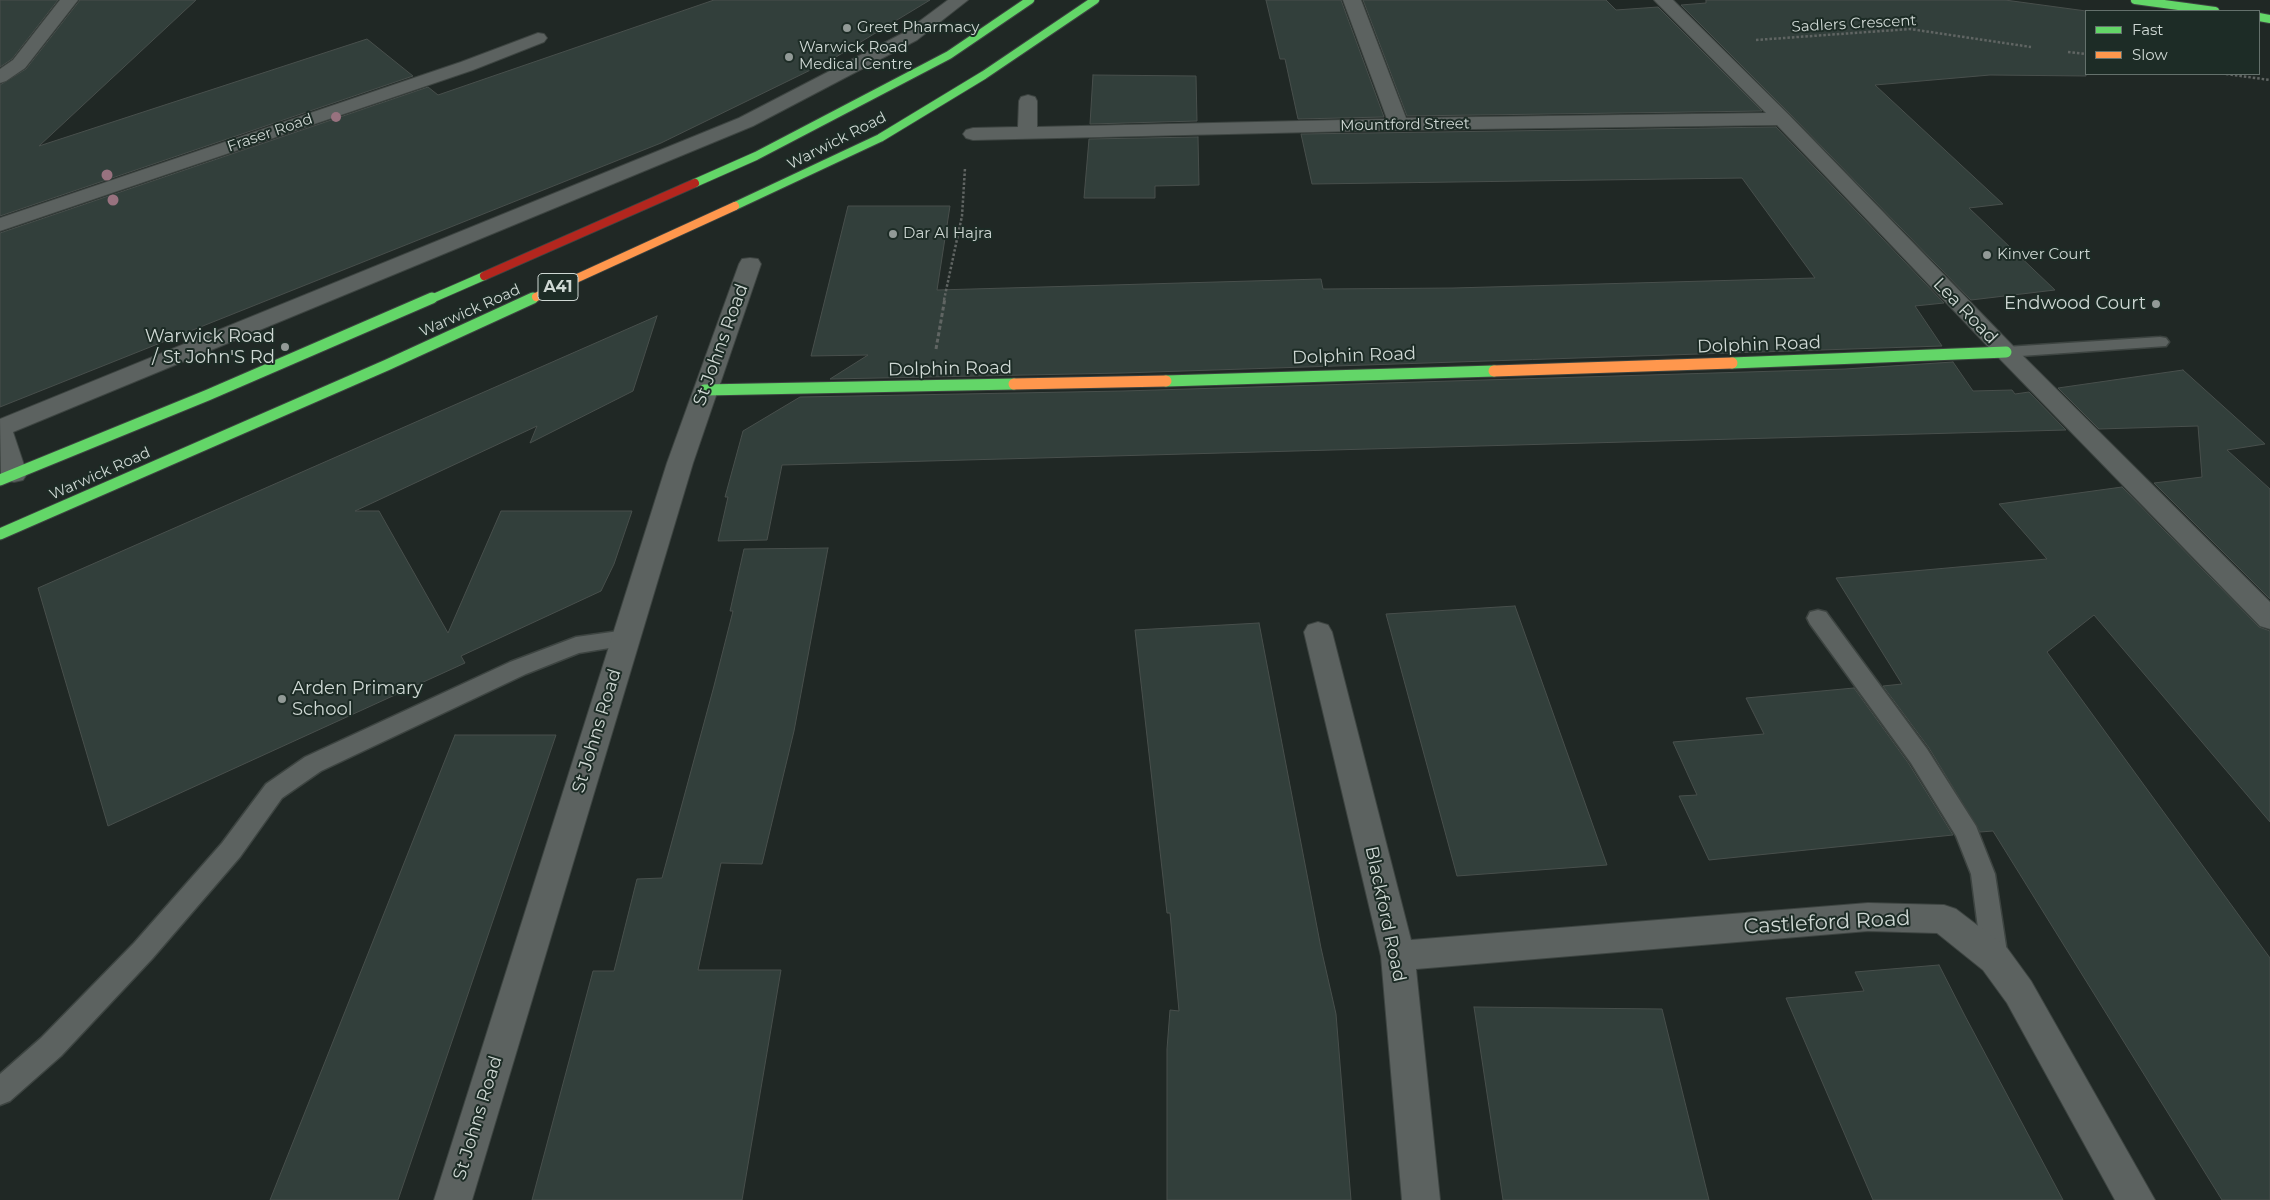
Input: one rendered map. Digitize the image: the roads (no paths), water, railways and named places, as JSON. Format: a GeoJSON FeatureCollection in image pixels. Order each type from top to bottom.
{"type":"FeatureCollection","features":[{"type":"Feature","properties":{"kind":"main road","name":"Warwick Road"},"geometry":{"type":"LineString","coordinates":[[7,477],[368,327],[756,156],[949,55],[1030,0]]}},
{"type":"Feature","properties":{"kind":"main road","name":"Warwick Road"},"geometry":{"type":"LineString","coordinates":[[0,534],[396,361],[880,138],[984,76],[1095,0]]}},
{"type":"Feature","properties":{"kind":"main road"},"geometry":{"type":"LineString","coordinates":[[2135,0],[2208,10]]}},
{"type":"Feature","properties":{"kind":"main road","name":"Dolphin Road"},"geometry":{"type":"LineString","coordinates":[[704,390],[931,387],[1845,360],[2006,352]]}},
{"type":"Feature","properties":{"kind":"street"},"geometry":{"type":"LineString","coordinates":[[0,77],[19,64],[70,0]]}},
{"type":"Feature","properties":{"kind":"street"},"geometry":{"type":"LineString","coordinates":[[7,477],[0,428],[746,122],[911,36],[959,0]]}},
{"type":"Feature","properties":{"kind":"street"},"geometry":{"type":"LineString","coordinates":[[1352,0],[1399,124]]}},
{"type":"Feature","properties":{"kind":"street","name":"Lea Road"},"geometry":{"type":"LineString","coordinates":[[1663,0],[1782,118],[2006,352],[2270,619]]}},
{"type":"Feature","properties":{"kind":"street","name":"Fraser Road"},"geometry":{"type":"LineString","coordinates":[[0,225],[467,66],[538,38]]}},
{"type":"Feature","properties":{"kind":"street"},"geometry":{"type":"LineString","coordinates":[[1027,133],[1028,101]]}},
{"type":"Feature","properties":{"kind":"street","name":"Mountford Street"},"geometry":{"type":"LineString","coordinates":[[973,134],[1399,124],[1782,118]]}},
{"type":"Feature","properties":{"kind":"street","name":"St Johns Road"},"geometry":{"type":"LineString","coordinates":[[453,1200],[704,390],[750,264]]}},
{"type":"Feature","properties":{"kind":"street","name":"Blackford Road"},"geometry":{"type":"LineString","coordinates":[[1318,632],[1398,956],[1421,1200]]}},
{"type":"Feature","properties":{"kind":"street","name":"Castleford Road"},"geometry":{"type":"LineString","coordinates":[[1398,956],[1868,917],[1944,919],[1995,959],[2018,992],[2136,1200]]}},
{"type":"Feature","properties":{"kind":"lane"},"geometry":{"type":"LineString","coordinates":[[2006,352],[2160,342]]}},
{"type":"Feature","properties":{"kind":"lane"},"geometry":{"type":"LineString","coordinates":[[1818,618],[1919,756],[1967,833],[1983,874],[1995,959]]}},
{"type":"Feature","properties":{"kind":"lane"},"geometry":{"type":"LineString","coordinates":[[0,1092],[51,1047],[143,951],[231,850],[274,791],[313,764],[363,738],[518,668],[576,645],[626,638]]}},
{"type":"Feature","properties":{"kind":"place","name":"Greet Pharmacy"},"geometry":{"type":"Point","coordinates":[847,28]}},
{"type":"Feature","properties":{"kind":"place","name":"Warwick Road Medical Centre"},"geometry":{"type":"Point","coordinates":[789,57]}},
{"type":"Feature","properties":{"kind":"place","name":"Dar Al Hajra"},"geometry":{"type":"Point","coordinates":[893,234]}},
{"type":"Feature","properties":{"kind":"place","name":"Kinver Court"},"geometry":{"type":"Point","coordinates":[1987,255]}},
{"type":"Feature","properties":{"kind":"place","name":"Endwood Court"},"geometry":{"type":"Point","coordinates":[2156,304]}},
{"type":"Feature","properties":{"kind":"place","name":"Warwick Road / St John'S Rd"},"geometry":{"type":"Point","coordinates":[285,347]}},
{"type":"Feature","properties":{"kind":"place","name":"Arden Primary School"},"geometry":{"type":"Point","coordinates":[282,699]}}]}
